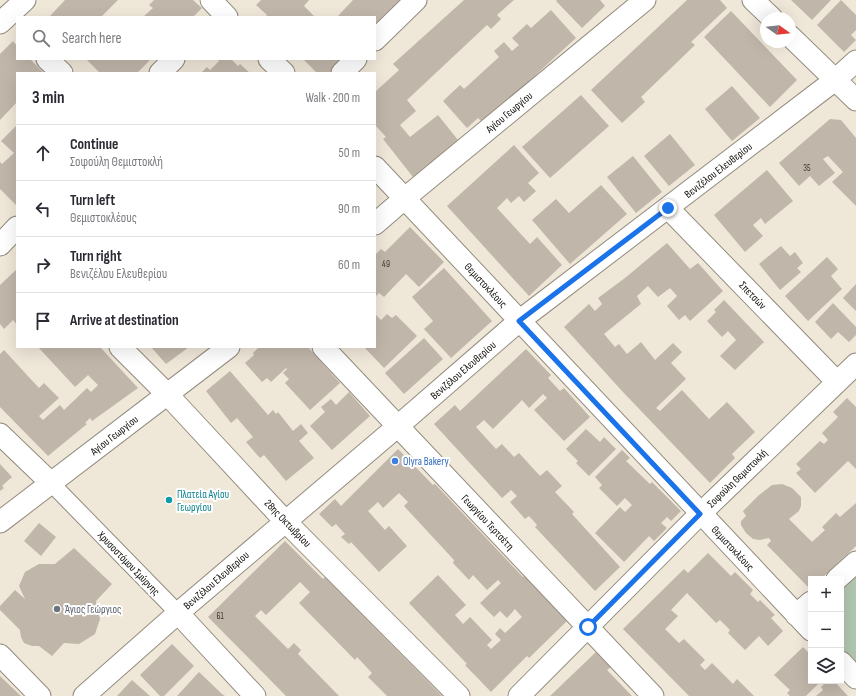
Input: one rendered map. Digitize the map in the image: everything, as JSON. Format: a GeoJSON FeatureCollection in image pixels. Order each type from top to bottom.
{"type":"FeatureCollection","features":[{"type":"Feature","properties":{"kind":"street"},"geometry":{"type":"LineString","coordinates":[[6,21],[24,0]]}},
{"type":"Feature","properties":{"kind":"street"},"geometry":{"type":"LineString","coordinates":[[376,39],[416,0]]}},
{"type":"Feature","properties":{"kind":"street","name":"Αγίου Γεωργίου"},"geometry":{"type":"LineString","coordinates":[[376,223],[645,0]]}},
{"type":"Feature","properties":{"kind":"street"},"geometry":{"type":"LineString","coordinates":[[753,0],[766,12]]}},
{"type":"Feature","properties":{"kind":"street"},"geometry":{"type":"LineString","coordinates":[[796,42],[856,100]]}},
{"type":"Feature","properties":{"kind":"street"},"geometry":{"type":"LineString","coordinates":[[48,60],[61,72]]}},
{"type":"Feature","properties":{"kind":"street"},"geometry":{"type":"LineString","coordinates":[[161,72],[173,60]]}},
{"type":"Feature","properties":{"kind":"street"},"geometry":{"type":"LineString","coordinates":[[271,60],[283,72]]}},
{"type":"Feature","properties":{"kind":"street"},"geometry":{"type":"LineString","coordinates":[[343,72],[355,60]]}},
{"type":"Feature","properties":{"kind":"street","name":"Βενιζέλου Ελευθερίου"},"geometry":{"type":"LineString","coordinates":[[84,696],[178,613],[519,321],[835,80],[856,61]]}},
{"type":"Feature","properties":{"kind":"street","name":"Θεμιστοκλέους"},"geometry":{"type":"LineString","coordinates":[[376,168],[700,514],[804,608],[808,621]]}},
{"type":"Feature","properties":{"kind":"street","name":"Σπετσών"},"geometry":{"type":"LineString","coordinates":[[668,208],[837,382]]}},
{"type":"Feature","properties":{"kind":"street","name":"28ης Οκτωβρίου"},"geometry":{"type":"LineString","coordinates":[[121,348],[167,394],[285,521],[459,696]]}},
{"type":"Feature","properties":{"kind":"street","name":"Αγίου Γεωργίου"},"geometry":{"type":"LineString","coordinates":[[0,522],[227,348]]}},
{"type":"Feature","properties":{"kind":"street","name":"Γεωργίου Τερτσέτη"},"geometry":{"type":"LineString","coordinates":[[324,348],[653,696]]}},
{"type":"Feature","properties":{"kind":"street","name":"Σοφούλη Θεμιστοκλή"},"geometry":{"type":"LineString","coordinates":[[519,696],[700,514],[856,364]]}},
{"type":"Feature","properties":{"kind":"street","name":"Χρυσοστόμου Σμύρνης"},"geometry":{"type":"LineString","coordinates":[[0,434],[51,483],[178,613],[255,696]]}},
{"type":"Feature","properties":{"kind":"street"},"geometry":{"type":"LineString","coordinates":[[840,576],[856,562]]}},
{"type":"Feature","properties":{"kind":"street"},"geometry":{"type":"LineString","coordinates":[[0,655],[40,696]]}},
{"type":"Feature","properties":{"kind":"street"},"geometry":{"type":"LineString","coordinates":[[844,665],[856,678]]}},
{"type":"Feature","properties":{"kind":"green space"},"geometry":{"type":"Polygon","coordinates":[[[856,576],[856,666],[844,652],[844,586],[856,576]]]}},
{"type":"Feature","properties":{"kind":"building"},"geometry":{"type":"Polygon","coordinates":[[[65,0],[118,0],[102,16],[50,16],[65,0]]]}},
{"type":"Feature","properties":{"kind":"building"},"geometry":{"type":"Polygon","coordinates":[[[154,0],[193,0],[202,8],[194,16],[144,16],[153,8],[149,5],[154,0]]]}},
{"type":"Feature","properties":{"kind":"building"},"geometry":{"type":"Polygon","coordinates":[[[261,0],[309,0],[304,6],[314,16],[266,16],[267,15],[256,5],[261,0]]]}},
{"type":"Feature","properties":{"kind":"building"},"geometry":{"type":"Polygon","coordinates":[[[353,0],[404,0],[376,27],[376,16],[338,16],[353,0]]]}},
{"type":"Feature","properties":{"kind":"building"},"geometry":{"type":"Polygon","coordinates":[[[464,0],[514,0],[497,15],[501,19],[491,29],[487,25],[407,100],[416,111],[400,125],[410,137],[438,115],[458,140],[413,177],[383,139],[386,137],[376,126],[376,91],[399,70],[393,64],[464,0]]]}},
{"type":"Feature","properties":{"kind":"building"},"geometry":{"type":"Polygon","coordinates":[[[600,0],[605,6],[582,28],[556,1],[600,0]]]}},
{"type":"Feature","properties":{"kind":"building"},"geometry":{"type":"Polygon","coordinates":[[[687,0],[720,0],[727,8],[691,42],[695,45],[641,97],[645,102],[622,123],[591,90],[687,0]]]}},
{"type":"Feature","properties":{"kind":"building"},"geometry":{"type":"Polygon","coordinates":[[[791,0],[831,0],[812,20],[791,0]]]}},
{"type":"Feature","properties":{"kind":"building"},"geometry":{"type":"Polygon","coordinates":[[[841,0],[856,15],[856,30],[851,35],[856,40],[844,52],[817,25],[841,0]]]}},
{"type":"Feature","properties":{"kind":"building"},"geometry":{"type":"Polygon","coordinates":[[[551,10],[576,38],[483,123],[478,118],[467,128],[443,101],[460,85],[464,89],[499,57],[494,51],[504,42],[512,51],[519,45],[512,38],[527,24],[531,28],[551,10]]]}},
{"type":"Feature","properties":{"kind":"building"},"geometry":{"type":"Polygon","coordinates":[[[731,11],[760,41],[760,48],[766,48],[797,80],[770,107],[704,37],[731,11]]]}},
{"type":"Feature","properties":{"kind":"building"},"geometry":{"type":"Polygon","coordinates":[[[13,41],[16,45],[16,60],[31,60],[43,72],[16,72],[16,103],[0,120],[0,54],[13,41]]]}},
{"type":"Feature","properties":{"kind":"building"},"geometry":{"type":"Polygon","coordinates":[[[87,60],[150,60],[138,72],[99,72],[87,60]]]}},
{"type":"Feature","properties":{"kind":"building"},"geometry":{"type":"Polygon","coordinates":[[[218,60],[232,60],[238,66],[240,64],[249,72],[202,72],[207,67],[210,70],[219,61],[218,60]]]}},
{"type":"Feature","properties":{"kind":"building"},"geometry":{"type":"Polygon","coordinates":[[[304,60],[342,60],[330,72],[316,72],[304,60]]]}},
{"type":"Feature","properties":{"kind":"building"},"geometry":{"type":"Polygon","coordinates":[[[732,86],[760,118],[732,141],[705,109],[732,86]]]}},
{"type":"Feature","properties":{"kind":"building"},"geometry":{"type":"Polygon","coordinates":[[[581,95],[609,126],[550,178],[522,147],[581,95]]]}},
{"type":"Feature","properties":{"kind":"building"},"geometry":{"type":"Polygon","coordinates":[[[830,119],[841,120],[856,138],[856,206],[832,182],[843,172],[828,156],[823,159],[835,173],[819,186],[810,176],[799,186],[779,163],[830,119]]]}},
{"type":"Feature","properties":{"kind":"building"},"geometry":{"type":"Polygon","coordinates":[[[16,126],[16,205],[0,189],[0,162],[2,164],[14,153],[1,141],[16,126]]]}},
{"type":"Feature","properties":{"kind":"building"},"geometry":{"type":"Polygon","coordinates":[[[670,134],[695,165],[669,186],[644,156],[670,134]]]}},
{"type":"Feature","properties":{"kind":"building"},"geometry":{"type":"Polygon","coordinates":[[[514,145],[539,173],[528,183],[536,191],[524,202],[519,196],[511,203],[507,198],[497,208],[530,244],[537,237],[562,265],[529,296],[447,206],[514,145]]]}},
{"type":"Feature","properties":{"kind":"building"},"geometry":{"type":"Polygon","coordinates":[[[633,156],[662,192],[636,213],[607,177],[633,156]]]}},
{"type":"Feature","properties":{"kind":"building"},"geometry":{"type":"Polygon","coordinates":[[[767,170],[793,201],[765,224],[761,218],[753,225],[763,236],[745,252],[714,215],[767,170]]]}},
{"type":"Feature","properties":{"kind":"building"},"geometry":{"type":"Polygon","coordinates":[[[601,185],[627,214],[570,264],[532,220],[556,199],[569,213],[601,185]]]}},
{"type":"Feature","properties":{"kind":"building"},"geometry":{"type":"Polygon","coordinates":[[[410,227],[444,262],[419,287],[406,274],[384,297],[379,293],[376,296],[376,254],[381,249],[385,252],[410,227]]]}},
{"type":"Feature","properties":{"kind":"building"},"geometry":{"type":"Polygon","coordinates":[[[667,243],[690,269],[698,263],[723,291],[690,321],[685,315],[679,320],[667,306],[677,296],[670,288],[658,297],[648,286],[637,296],[641,304],[604,334],[615,347],[619,344],[627,354],[641,342],[655,360],[673,343],[682,352],[671,363],[686,379],[656,408],[660,411],[682,390],[709,419],[727,402],[755,432],[732,454],[735,458],[710,483],[622,391],[564,327],[589,304],[595,311],[602,304],[598,298],[667,243]]]}},
{"type":"Feature","properties":{"kind":"building"},"geometry":{"type":"Polygon","coordinates":[[[781,246],[790,256],[795,252],[803,263],[797,268],[801,272],[780,290],[759,264],[781,246]]]}},
{"type":"Feature","properties":{"kind":"building"},"geometry":{"type":"Polygon","coordinates":[[[827,257],[838,269],[831,276],[842,289],[808,321],[785,296],[827,257]]]}},
{"type":"Feature","properties":{"kind":"building"},"geometry":{"type":"Polygon","coordinates":[[[444,268],[492,321],[451,358],[424,329],[433,321],[412,297],[444,268]]]}},
{"type":"Feature","properties":{"kind":"building"},"geometry":{"type":"Polygon","coordinates":[[[16,270],[16,324],[13,320],[4,329],[0,324],[0,285],[16,270]]]}},
{"type":"Feature","properties":{"kind":"building"},"geometry":{"type":"Polygon","coordinates":[[[856,284],[856,311],[843,298],[856,284]]]}},
{"type":"Feature","properties":{"kind":"building"},"geometry":{"type":"Polygon","coordinates":[[[724,300],[764,342],[735,370],[720,356],[736,340],[728,331],[722,337],[707,321],[716,312],[714,310],[724,300]]]}},
{"type":"Feature","properties":{"kind":"building"},"geometry":{"type":"Polygon","coordinates":[[[833,303],[856,327],[856,335],[849,342],[838,332],[831,339],[815,322],[833,303]]]}},
{"type":"Feature","properties":{"kind":"building"},"geometry":{"type":"Polygon","coordinates":[[[387,314],[392,318],[396,315],[417,336],[384,368],[365,348],[376,348],[376,315],[381,320],[387,314]]]}},
{"type":"Feature","properties":{"kind":"building"},"geometry":{"type":"Polygon","coordinates":[[[424,338],[443,359],[404,394],[385,373],[424,338]]]}},
{"type":"Feature","properties":{"kind":"building"},"geometry":{"type":"Polygon","coordinates":[[[39,348],[101,348],[138,388],[92,421],[90,418],[85,423],[87,424],[48,456],[0,407],[0,354],[4,350],[39,388],[44,383],[59,398],[39,416],[43,420],[60,405],[64,410],[87,388],[91,392],[98,385],[88,375],[75,387],[39,348]]]}},
{"type":"Feature","properties":{"kind":"building"},"geometry":{"type":"Polygon","coordinates":[[[152,348],[188,348],[166,364],[152,348]]]}},
{"type":"Feature","properties":{"kind":"building"},"geometry":{"type":"Polygon","coordinates":[[[258,348],[309,348],[340,383],[310,410],[285,383],[289,379],[283,373],[287,369],[286,368],[271,382],[267,378],[262,382],[245,363],[254,355],[253,353],[258,348]]]}},
{"type":"Feature","properties":{"kind":"building"},"geometry":{"type":"Polygon","coordinates":[[[526,349],[551,375],[548,378],[560,391],[564,388],[590,417],[564,441],[534,410],[547,398],[543,394],[529,408],[522,400],[493,429],[484,420],[476,427],[496,449],[502,444],[514,457],[519,453],[540,476],[547,470],[562,486],[555,492],[574,512],[572,514],[620,567],[595,591],[535,527],[537,525],[529,516],[525,519],[510,502],[517,496],[511,490],[502,498],[434,424],[455,405],[460,411],[526,349]]]}},
{"type":"Feature","properties":{"kind":"building"},"geometry":{"type":"Polygon","coordinates":[[[230,371],[268,415],[273,410],[276,414],[278,412],[293,431],[301,424],[308,433],[299,441],[314,458],[286,481],[264,455],[260,458],[246,442],[253,437],[237,418],[231,423],[206,391],[230,371]]]}},
{"type":"Feature","properties":{"kind":"building"},"geometry":{"type":"Polygon","coordinates":[[[349,392],[370,416],[332,450],[310,426],[325,412],[321,407],[331,399],[336,405],[349,392]]]}},
{"type":"Feature","properties":{"kind":"building"},"geometry":{"type":"Polygon","coordinates":[[[847,398],[856,407],[856,469],[848,461],[815,493],[796,473],[801,469],[796,464],[820,441],[824,444],[828,440],[822,433],[838,417],[833,412],[847,398]]]}},
{"type":"Feature","properties":{"kind":"building"},"geometry":{"type":"Polygon","coordinates":[[[586,429],[600,442],[604,437],[616,449],[589,476],[576,463],[578,461],[566,449],[586,429]]]}},
{"type":"Feature","properties":{"kind":"building"},"geometry":{"type":"Polygon","coordinates":[[[398,449],[433,485],[435,484],[567,621],[529,658],[527,656],[491,692],[465,665],[467,664],[409,603],[438,575],[466,605],[455,615],[463,624],[470,617],[492,640],[487,645],[491,649],[501,640],[495,634],[500,628],[505,633],[522,617],[515,609],[507,618],[500,611],[494,617],[480,603],[501,583],[498,580],[487,590],[473,575],[469,580],[453,563],[454,560],[404,506],[408,502],[399,493],[383,508],[378,502],[368,511],[385,530],[389,526],[407,546],[379,572],[351,542],[349,544],[341,537],[345,534],[336,524],[332,527],[319,514],[335,499],[341,506],[398,449]]]}},
{"type":"Feature","properties":{"kind":"building"},"geometry":{"type":"Polygon","coordinates":[[[622,450],[630,458],[626,461],[650,484],[652,482],[681,511],[671,521],[667,517],[661,523],[667,528],[654,541],[649,536],[624,562],[595,533],[620,507],[625,512],[632,505],[625,498],[617,506],[599,488],[602,485],[595,477],[622,450]]]}},
{"type":"Feature","properties":{"kind":"building"},"geometry":{"type":"Polygon","coordinates":[[[0,464],[12,477],[2,486],[4,488],[0,491],[0,464]]]}},
{"type":"Feature","properties":{"kind":"building"},"geometry":{"type":"Polygon","coordinates":[[[782,484],[792,488],[801,497],[801,506],[799,511],[789,519],[812,542],[825,530],[822,527],[836,513],[840,517],[856,503],[856,546],[824,576],[808,576],[808,587],[767,545],[771,541],[769,538],[760,540],[753,539],[746,533],[741,525],[741,521],[746,516],[743,511],[759,495],[772,485],[782,484]]]}},
{"type":"Feature","properties":{"kind":"building"},"geometry":{"type":"Polygon","coordinates":[[[39,523],[56,537],[41,556],[24,541],[39,523]]]}},
{"type":"Feature","properties":{"kind":"building"},"geometry":{"type":"Polygon","coordinates":[[[285,541],[323,579],[325,577],[442,696],[387,696],[368,677],[372,673],[357,657],[355,660],[299,603],[310,592],[300,582],[266,615],[261,610],[255,616],[288,649],[294,643],[301,650],[298,654],[339,696],[286,696],[208,617],[285,541]]]}},
{"type":"Feature","properties":{"kind":"building","name":"Άγιος Γεώργιος"},"geometry":{"type":"Polygon","coordinates":[[[74,548],[112,584],[96,601],[100,619],[95,634],[79,644],[64,643],[52,656],[39,646],[32,646],[24,643],[20,630],[0,610],[0,606],[15,590],[25,599],[19,586],[25,572],[39,564],[55,564],[74,548]]]}},
{"type":"Feature","properties":{"kind":"building"},"geometry":{"type":"Polygon","coordinates":[[[708,553],[731,576],[735,572],[753,590],[750,594],[758,602],[760,600],[775,615],[771,618],[783,631],[768,646],[759,636],[745,650],[728,633],[730,630],[720,620],[716,623],[687,593],[671,610],[678,616],[665,629],[679,643],[684,639],[705,660],[700,665],[705,670],[712,663],[733,684],[737,679],[754,696],[689,696],[623,629],[684,569],[688,573],[708,553]]]}},
{"type":"Feature","properties":{"kind":"building"},"geometry":{"type":"Polygon","coordinates":[[[172,644],[194,666],[164,696],[160,696],[140,675],[172,644]]]}},
{"type":"Feature","properties":{"kind":"building"},"geometry":{"type":"Polygon","coordinates":[[[803,647],[808,652],[808,684],[818,684],[806,696],[790,696],[787,693],[790,690],[774,675],[803,647]]]}},
{"type":"Feature","properties":{"kind":"building"},"geometry":{"type":"Polygon","coordinates":[[[596,652],[611,667],[607,670],[632,696],[550,696],[596,652]]]}},
{"type":"Feature","properties":{"kind":"building"},"geometry":{"type":"Polygon","coordinates":[[[199,672],[222,694],[225,696],[177,696],[199,672]]]}},
{"type":"Feature","properties":{"kind":"building"},"geometry":{"type":"Polygon","coordinates":[[[0,676],[21,696],[0,696],[0,676]]]}},
{"type":"Feature","properties":{"kind":"building"},"geometry":{"type":"Polygon","coordinates":[[[132,680],[150,696],[117,696],[132,680]]]}},
{"type":"Feature","properties":{"kind":"building"},"geometry":{"type":"Polygon","coordinates":[[[824,684],[837,684],[848,696],[816,696],[823,690],[821,687],[824,684]]]}},
{"type":"Feature","properties":{"kind":"place","name":"Olyra Bakery"},"geometry":{"type":"Point","coordinates":[395,461]}},
{"type":"Feature","properties":{"kind":"place","name":"Πλατεία Αγίου Γεωργίου"},"geometry":{"type":"Point","coordinates":[169,500]}},
{"type":"Feature","properties":{"kind":"place","name":"Άγιος Γεώργιος"},"geometry":{"type":"Point","coordinates":[57,609]}},
{"type":"Feature","properties":{"kind":"route"},"geometry":{"type":"LineString","coordinates":[[588,627],[700,514],[519,321],[668,208]]}}]}
